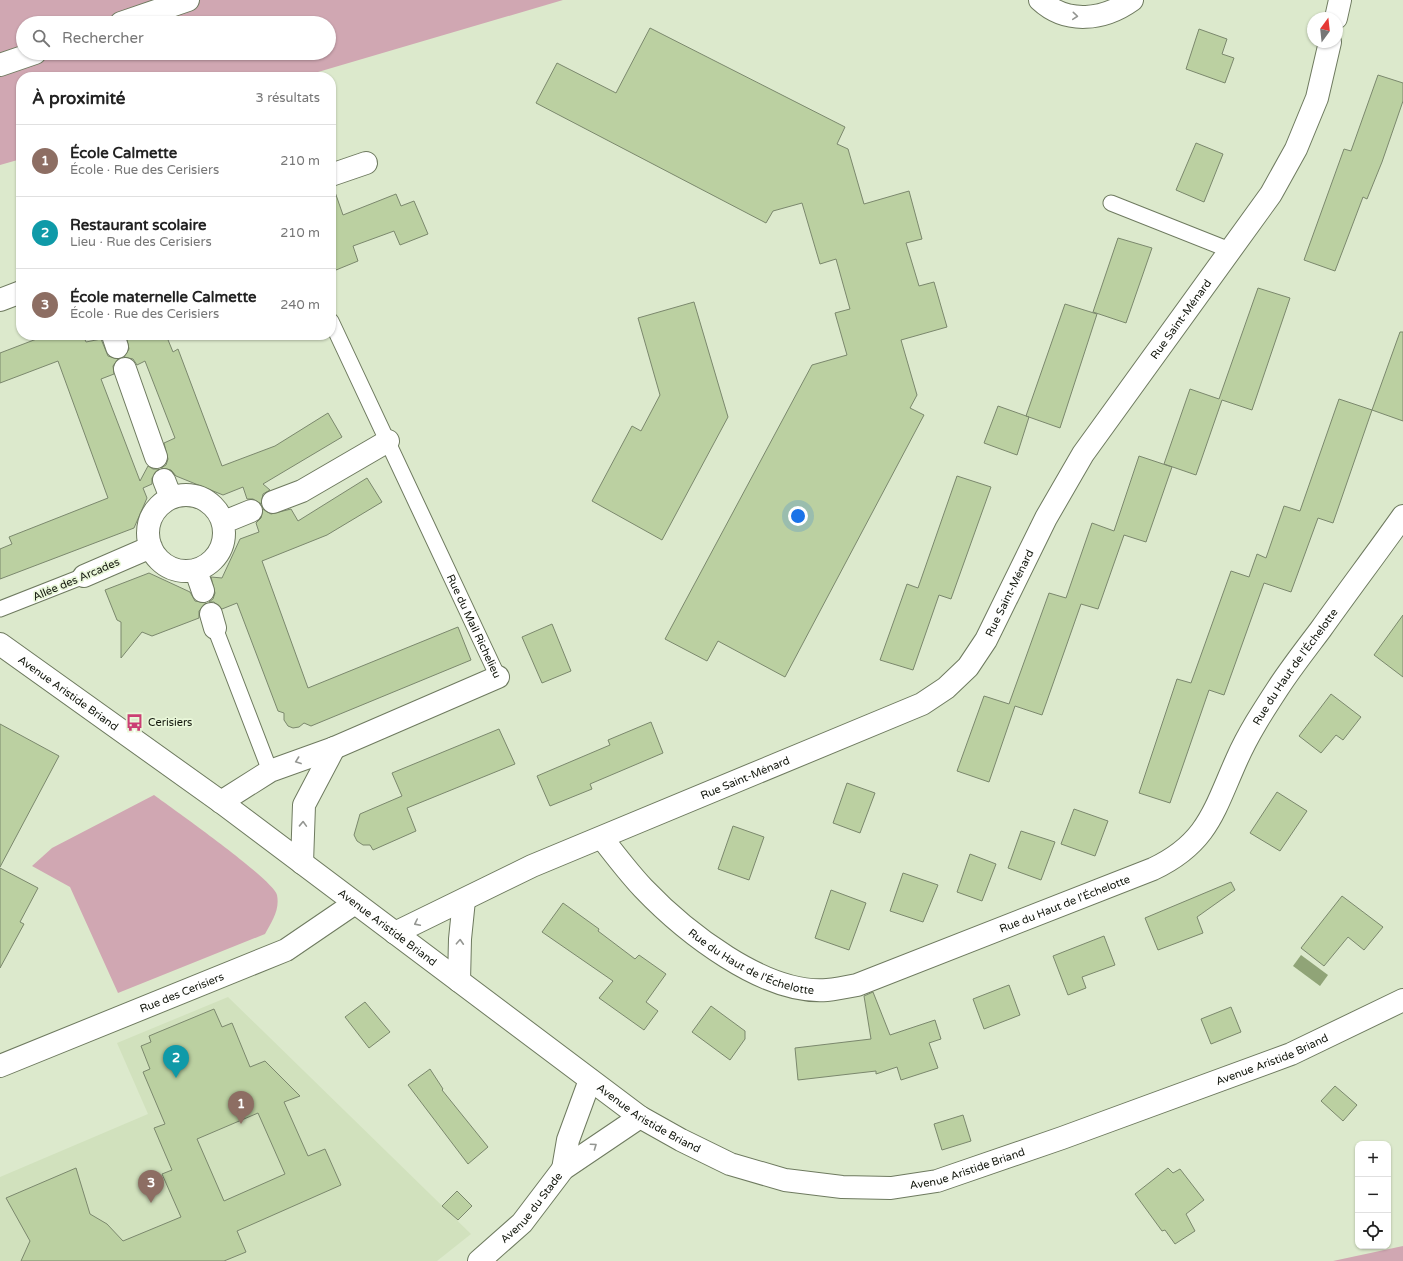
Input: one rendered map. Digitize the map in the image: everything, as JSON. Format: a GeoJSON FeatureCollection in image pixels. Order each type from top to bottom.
{"type":"FeatureCollection","features":[{"type":"Feature","properties":{"kind":"street"},"geometry":{"type":"LineString","coordinates":[[141,16],[188,0]]}},
{"type":"Feature","properties":{"kind":"street"},"geometry":{"type":"LineString","coordinates":[[1040,0],[1047,6],[1070,16],[1095,17],[1119,10],[1132,0]]}},
{"type":"Feature","properties":{"kind":"street","name":"Rue Saint-Ménard"},"geometry":{"type":"LineString","coordinates":[[395,933],[532,866],[922,704],[946,688],[968,667],[986,640],[1046,518],[1083,454],[1232,251],[1270,194],[1296,148],[1317,98],[1329,48]]}},
{"type":"Feature","properties":{"kind":"street"},"geometry":{"type":"LineString","coordinates":[[0,65],[16,60]]}},
{"type":"Feature","properties":{"kind":"street"},"geometry":{"type":"LineString","coordinates":[[336,173],[366,162]]}},
{"type":"Feature","properties":{"kind":"street"},"geometry":{"type":"LineString","coordinates":[[0,300],[16,294]]}},
{"type":"Feature","properties":{"kind":"street"},"geometry":{"type":"LineString","coordinates":[[125,369],[156,457]]}},
{"type":"Feature","properties":{"kind":"street"},"geometry":{"type":"LineString","coordinates":[[273,502],[302,491],[388,441]]}},
{"type":"Feature","properties":{"kind":"street"},"geometry":{"type":"LineString","coordinates":[[167,489],[183,495],[196,495],[208,501],[218,510],[224,522],[225,534],[220,552],[207,566],[196,571],[185,572],[164,564],[156,557],[148,536],[149,524],[167,489]]}},
{"type":"Feature","properties":{"kind":"street"},"geometry":{"type":"LineString","coordinates":[[224,522],[251,511]]}},
{"type":"Feature","properties":{"kind":"street","name":"Rue du Haut de l'Échelotte"},"geometry":{"type":"LineString","coordinates":[[602,838],[642,887],[668,913],[740,966],[777,983],[796,987],[826,990],[857,985],[1153,869],[1171,861],[1187,850],[1199,835],[1218,805],[1237,759],[1254,726],[1279,686],[1403,516]]}},
{"type":"Feature","properties":{"kind":"street","name":"Allée des Arcades"},"geometry":{"type":"LineString","coordinates":[[84,576],[151,547]]}},
{"type":"Feature","properties":{"kind":"street"},"geometry":{"type":"LineString","coordinates":[[196,571],[203,591]]}},
{"type":"Feature","properties":{"kind":"street","name":"Avenue Aristide Briand"},"geometry":{"type":"LineString","coordinates":[[0,644],[221,802],[640,1117],[730,1164],[784,1180],[842,1187],[891,1188],[937,1181],[1062,1138],[1291,1054],[1403,1000]]}},
{"type":"Feature","properties":{"kind":"street","name":"Rue du Mail Richelieu"},"geometry":{"type":"LineString","coordinates":[[221,802],[270,771],[334,748],[498,677]]}},
{"type":"Feature","properties":{"kind":"street"},"geometry":{"type":"LineString","coordinates":[[302,863],[304,805],[334,748]]}},
{"type":"Feature","properties":{"kind":"street"},"geometry":{"type":"LineString","coordinates":[[459,981],[460,939],[464,900]]}},
{"type":"Feature","properties":{"kind":"street","name":"Rue des Cerisiers"},"geometry":{"type":"LineString","coordinates":[[0,1066],[286,950],[355,902]]}},
{"type":"Feature","properties":{"kind":"street","name":"Avenue du Stade"},"geometry":{"type":"LineString","coordinates":[[563,1169],[568,1140],[590,1080]]}},
{"type":"Feature","properties":{"kind":"street","name":"Avenue du Stade"},"geometry":{"type":"LineString","coordinates":[[479,1261],[522,1223],[563,1169],[640,1117]]}},
{"type":"Feature","properties":{"kind":"lane"},"geometry":{"type":"LineString","coordinates":[[1110,203],[1232,251]]}},
{"type":"Feature","properties":{"kind":"lane","name":"Rue du Mail Richelieu"},"geometry":{"type":"LineString","coordinates":[[336,332],[498,677]]}},
{"type":"Feature","properties":{"kind":"lane","name":"Allée des Arcades"},"geometry":{"type":"LineString","coordinates":[[0,609],[84,576]]}},
{"type":"Feature","properties":{"kind":"lane"},"geometry":{"type":"LineString","coordinates":[[213,621],[270,771]]}},
{"type":"Feature","properties":{"kind":"shaded area"},"geometry":{"type":"Polygon","coordinates":[[[0,0],[563,0],[318,72],[16,72],[16,160],[0,165],[0,0]]]}},
{"type":"Feature","properties":{"kind":"shaded area"},"geometry":{"type":"Polygon","coordinates":[[[154,795],[221,844],[259,875],[277,895],[277,906],[275,915],[265,934],[118,993],[70,887],[32,866],[52,848],[154,795]]]}},
{"type":"Feature","properties":{"kind":"shaded area"},"geometry":{"type":"Polygon","coordinates":[[[1301,955],[1328,975],[1320,986],[1293,966],[1301,955]]]}},
{"type":"Feature","properties":{"kind":"shaded area"},"geometry":{"type":"Polygon","coordinates":[[[228,997],[471,1234],[437,1261],[0,1261],[0,1177],[148,1114],[117,1043],[228,997]]]}},
{"type":"Feature","properties":{"kind":"shaded area"},"geometry":{"type":"Polygon","coordinates":[[[1403,1246],[1403,1261],[1333,1261],[1391,1249],[1403,1246]]]}},
{"type":"Feature","properties":{"kind":"building"},"geometry":{"type":"Polygon","coordinates":[[[650,28],[845,127],[837,144],[848,149],[864,204],[909,191],[922,239],[906,243],[919,286],[934,282],[947,327],[901,340],[917,395],[910,408],[924,415],[785,677],[718,641],[707,661],[665,639],[812,365],[847,355],[835,313],[850,309],[836,259],[820,264],[802,203],[773,211],[766,223],[536,103],[557,63],[616,93],[650,28]]]}},
{"type":"Feature","properties":{"kind":"building"},"geometry":{"type":"Polygon","coordinates":[[[1199,29],[1227,39],[1222,54],[1234,58],[1225,83],[1186,69],[1199,29]]]}},
{"type":"Feature","properties":{"kind":"building"},"geometry":{"type":"Polygon","coordinates":[[[1378,75],[1403,83],[1403,101],[1382,162],[1367,199],[1363,197],[1335,271],[1304,260],[1344,149],[1351,151],[1378,75]]]}},
{"type":"Feature","properties":{"kind":"building"},"geometry":{"type":"Polygon","coordinates":[[[1196,143],[1223,154],[1204,202],[1176,190],[1196,143]]]}},
{"type":"Feature","properties":{"kind":"building"},"geometry":{"type":"Polygon","coordinates":[[[396,194],[401,206],[414,201],[428,234],[400,245],[394,231],[353,246],[358,261],[336,270],[336,195],[343,215],[396,194]]]}},
{"type":"Feature","properties":{"kind":"building"},"geometry":{"type":"Polygon","coordinates":[[[1118,238],[1152,248],[1126,323],[1093,312],[1118,238]]]}},
{"type":"Feature","properties":{"kind":"building"},"geometry":{"type":"Polygon","coordinates":[[[1258,288],[1290,298],[1252,410],[1222,400],[1196,475],[1164,464],[1190,389],[1219,399],[1258,288]]]}},
{"type":"Feature","properties":{"kind":"building"},"geometry":{"type":"Polygon","coordinates":[[[694,302],[728,417],[662,540],[592,501],[632,426],[641,431],[660,395],[638,318],[694,302]]]}},
{"type":"Feature","properties":{"kind":"building"},"geometry":{"type":"Polygon","coordinates":[[[1065,304],[1097,314],[1060,428],[1026,416],[1065,304]]]}},
{"type":"Feature","properties":{"kind":"building"},"geometry":{"type":"Polygon","coordinates":[[[1400,332],[1403,332],[1403,421],[1372,410],[1400,332]]]}},
{"type":"Feature","properties":{"kind":"building"},"geometry":{"type":"Polygon","coordinates":[[[34,340],[85,340],[86,342],[101,340],[108,356],[118,359],[113,366],[114,374],[101,379],[140,481],[148,466],[153,469],[159,469],[152,478],[152,484],[143,488],[147,498],[134,528],[0,579],[0,549],[12,544],[9,537],[108,498],[58,361],[0,383],[0,353],[34,340]]]}},
{"type":"Feature","properties":{"kind":"building"},"geometry":{"type":"Polygon","coordinates":[[[127,340],[168,340],[173,352],[178,349],[222,466],[275,446],[328,413],[342,437],[263,484],[270,490],[263,494],[261,504],[253,499],[247,499],[243,487],[223,495],[176,476],[171,470],[161,468],[166,465],[168,459],[164,443],[175,438],[145,361],[137,365],[133,359],[124,357],[129,349],[127,340]]]}},
{"type":"Feature","properties":{"kind":"building"},"geometry":{"type":"Polygon","coordinates":[[[1339,399],[1372,410],[1333,523],[1318,518],[1291,592],[1264,583],[1224,695],[1209,690],[1170,803],[1139,793],[1177,679],[1191,683],[1231,571],[1249,577],[1257,554],[1266,558],[1284,506],[1300,511],[1339,399]]]}},
{"type":"Feature","properties":{"kind":"building"},"geometry":{"type":"Polygon","coordinates":[[[998,406],[1029,417],[1017,455],[984,443],[998,406]]]}},
{"type":"Feature","properties":{"kind":"building"},"geometry":{"type":"Polygon","coordinates":[[[1139,456],[1172,467],[1146,542],[1124,535],[1098,609],[1081,604],[1042,715],[1015,706],[989,782],[957,771],[984,696],[1009,704],[1049,593],[1066,598],[1092,523],[1114,531],[1139,456]]]}},
{"type":"Feature","properties":{"kind":"building"},"geometry":{"type":"Polygon","coordinates":[[[957,476],[991,487],[951,599],[939,595],[913,670],[880,660],[907,584],[918,588],[957,476]]]}},
{"type":"Feature","properties":{"kind":"building"},"geometry":{"type":"Polygon","coordinates":[[[367,478],[382,502],[327,535],[262,561],[308,688],[458,627],[471,660],[311,726],[304,723],[299,727],[293,728],[288,726],[284,720],[284,713],[278,711],[237,603],[222,609],[214,602],[209,602],[213,599],[215,593],[211,577],[222,578],[240,539],[259,532],[256,523],[261,518],[263,509],[271,514],[291,509],[298,521],[367,478]]]}},
{"type":"Feature","properties":{"kind":"building"},"geometry":{"type":"Polygon","coordinates":[[[149,573],[190,592],[195,601],[206,603],[199,611],[199,618],[152,636],[142,632],[121,658],[121,622],[117,620],[105,590],[149,573]]]}},
{"type":"Feature","properties":{"kind":"building"},"geometry":{"type":"Polygon","coordinates":[[[1403,615],[1403,677],[1374,655],[1403,615]]]}},
{"type":"Feature","properties":{"kind":"building"},"geometry":{"type":"Polygon","coordinates":[[[552,624],[571,671],[542,683],[522,637],[552,624]]]}},
{"type":"Feature","properties":{"kind":"building"},"geometry":{"type":"Polygon","coordinates":[[[1331,694],[1361,717],[1343,740],[1336,735],[1321,753],[1299,736],[1331,694]]]}},
{"type":"Feature","properties":{"kind":"building"},"geometry":{"type":"Polygon","coordinates":[[[651,722],[663,753],[590,784],[592,789],[550,806],[537,776],[610,745],[608,740],[651,722]]]}},
{"type":"Feature","properties":{"kind":"building"},"geometry":{"type":"Polygon","coordinates":[[[0,724],[59,756],[0,867],[0,724]]]}},
{"type":"Feature","properties":{"kind":"building"},"geometry":{"type":"Polygon","coordinates":[[[499,729],[515,764],[407,808],[416,831],[373,850],[370,845],[363,845],[357,841],[354,835],[360,814],[402,796],[392,773],[499,729]]]}},
{"type":"Feature","properties":{"kind":"building"},"geometry":{"type":"Polygon","coordinates":[[[847,783],[875,793],[860,833],[833,823],[847,783]]]}},
{"type":"Feature","properties":{"kind":"building"},"geometry":{"type":"Polygon","coordinates":[[[1277,792],[1307,811],[1280,851],[1250,833],[1277,792]]]}},
{"type":"Feature","properties":{"kind":"building"},"geometry":{"type":"Polygon","coordinates":[[[1074,809],[1108,821],[1095,856],[1061,844],[1074,809]]]}},
{"type":"Feature","properties":{"kind":"building"},"geometry":{"type":"Polygon","coordinates":[[[733,826],[764,837],[749,880],[718,869],[733,826]]]}},
{"type":"Feature","properties":{"kind":"building"},"geometry":{"type":"Polygon","coordinates":[[[1021,831],[1055,842],[1041,880],[1008,868],[1021,831]]]}},
{"type":"Feature","properties":{"kind":"building"},"geometry":{"type":"Polygon","coordinates":[[[970,854],[996,864],[982,901],[957,892],[970,854]]]}},
{"type":"Feature","properties":{"kind":"building"},"geometry":{"type":"Polygon","coordinates":[[[0,868],[38,888],[20,922],[24,924],[0,968],[0,868]]]}},
{"type":"Feature","properties":{"kind":"building"},"geometry":{"type":"Polygon","coordinates":[[[903,873],[938,885],[923,922],[890,911],[903,873]]]}},
{"type":"Feature","properties":{"kind":"building"},"geometry":{"type":"Polygon","coordinates":[[[1231,882],[1235,890],[1197,917],[1203,933],[1158,950],[1145,918],[1231,882]]]}},
{"type":"Feature","properties":{"kind":"building"},"geometry":{"type":"Polygon","coordinates":[[[831,890],[866,903],[849,950],[815,938],[831,890]]]}},
{"type":"Feature","properties":{"kind":"building"},"geometry":{"type":"Polygon","coordinates":[[[1342,896],[1383,927],[1364,950],[1348,937],[1324,966],[1301,948],[1342,896]]]}},
{"type":"Feature","properties":{"kind":"building"},"geometry":{"type":"Polygon","coordinates":[[[563,903],[599,929],[598,931],[635,959],[639,955],[666,974],[646,1002],[658,1011],[644,1030],[599,998],[613,981],[542,932],[563,903]]]}},
{"type":"Feature","properties":{"kind":"building"},"geometry":{"type":"Polygon","coordinates":[[[1104,936],[1115,965],[1082,977],[1086,988],[1068,995],[1053,956],[1104,936]]]}},
{"type":"Feature","properties":{"kind":"building"},"geometry":{"type":"Polygon","coordinates":[[[1009,985],[1020,1015],[984,1029],[973,999],[1009,985]]]}},
{"type":"Feature","properties":{"kind":"building"},"geometry":{"type":"Polygon","coordinates":[[[873,992],[890,1035],[935,1020],[941,1039],[929,1043],[938,1068],[901,1080],[897,1067],[876,1074],[876,1071],[798,1080],[795,1048],[871,1039],[864,996],[873,992]]]}},
{"type":"Feature","properties":{"kind":"building"},"geometry":{"type":"Polygon","coordinates":[[[365,1002],[390,1032],[369,1048],[345,1017],[365,1002]]]}},
{"type":"Feature","properties":{"kind":"building"},"geometry":{"type":"Polygon","coordinates":[[[711,1006],[745,1031],[745,1039],[730,1060],[692,1032],[711,1006]]]}},
{"type":"Feature","properties":{"kind":"building"},"geometry":{"type":"Polygon","coordinates":[[[1231,1007],[1241,1032],[1211,1044],[1201,1019],[1231,1007]]]}},
{"type":"Feature","properties":{"kind":"building"},"geometry":{"type":"Polygon","coordinates":[[[214,1009],[222,1027],[232,1023],[250,1067],[265,1061],[300,1096],[284,1102],[308,1156],[325,1149],[341,1185],[237,1231],[246,1252],[224,1261],[21,1261],[30,1241],[6,1198],[76,1168],[90,1214],[107,1224],[123,1241],[181,1217],[162,1174],[172,1170],[154,1128],[165,1124],[143,1072],[150,1069],[141,1046],[151,1042],[149,1036],[214,1009]],[[258,1113],[197,1139],[224,1201],[285,1174],[258,1113]]]}},
{"type":"Feature","properties":{"kind":"building"},"geometry":{"type":"Polygon","coordinates":[[[430,1069],[443,1089],[442,1090],[488,1147],[468,1164],[408,1085],[430,1069]]]}},
{"type":"Feature","properties":{"kind":"building"},"geometry":{"type":"Polygon","coordinates":[[[1335,1086],[1357,1105],[1343,1121],[1321,1101],[1335,1086]]]}},
{"type":"Feature","properties":{"kind":"building"},"geometry":{"type":"Polygon","coordinates":[[[963,1115],[971,1141],[942,1150],[934,1124],[963,1115]]]}},
{"type":"Feature","properties":{"kind":"building"},"geometry":{"type":"Polygon","coordinates":[[[1168,1168],[1173,1173],[1180,1169],[1204,1200],[1186,1214],[1195,1231],[1175,1244],[1165,1230],[1162,1231],[1135,1194],[1168,1168]]]}},
{"type":"Feature","properties":{"kind":"building"},"geometry":{"type":"Polygon","coordinates":[[[457,1191],[472,1206],[458,1220],[442,1206],[457,1191]]]}},
{"type":"Feature","properties":{"kind":"place","name":"Cerisiers"},"geometry":{"type":"Point","coordinates":[135,722]}},
{"type":"Feature","properties":{"kind":"place","name":"Restaurant scolaire"},"geometry":{"type":"Point","coordinates":[176,1078]}},
{"type":"Feature","properties":{"kind":"place","name":"École Calmette"},"geometry":{"type":"Point","coordinates":[241,1124]}},
{"type":"Feature","properties":{"kind":"place","name":"École maternelle Calmette"},"geometry":{"type":"Point","coordinates":[151,1203]}}]}
